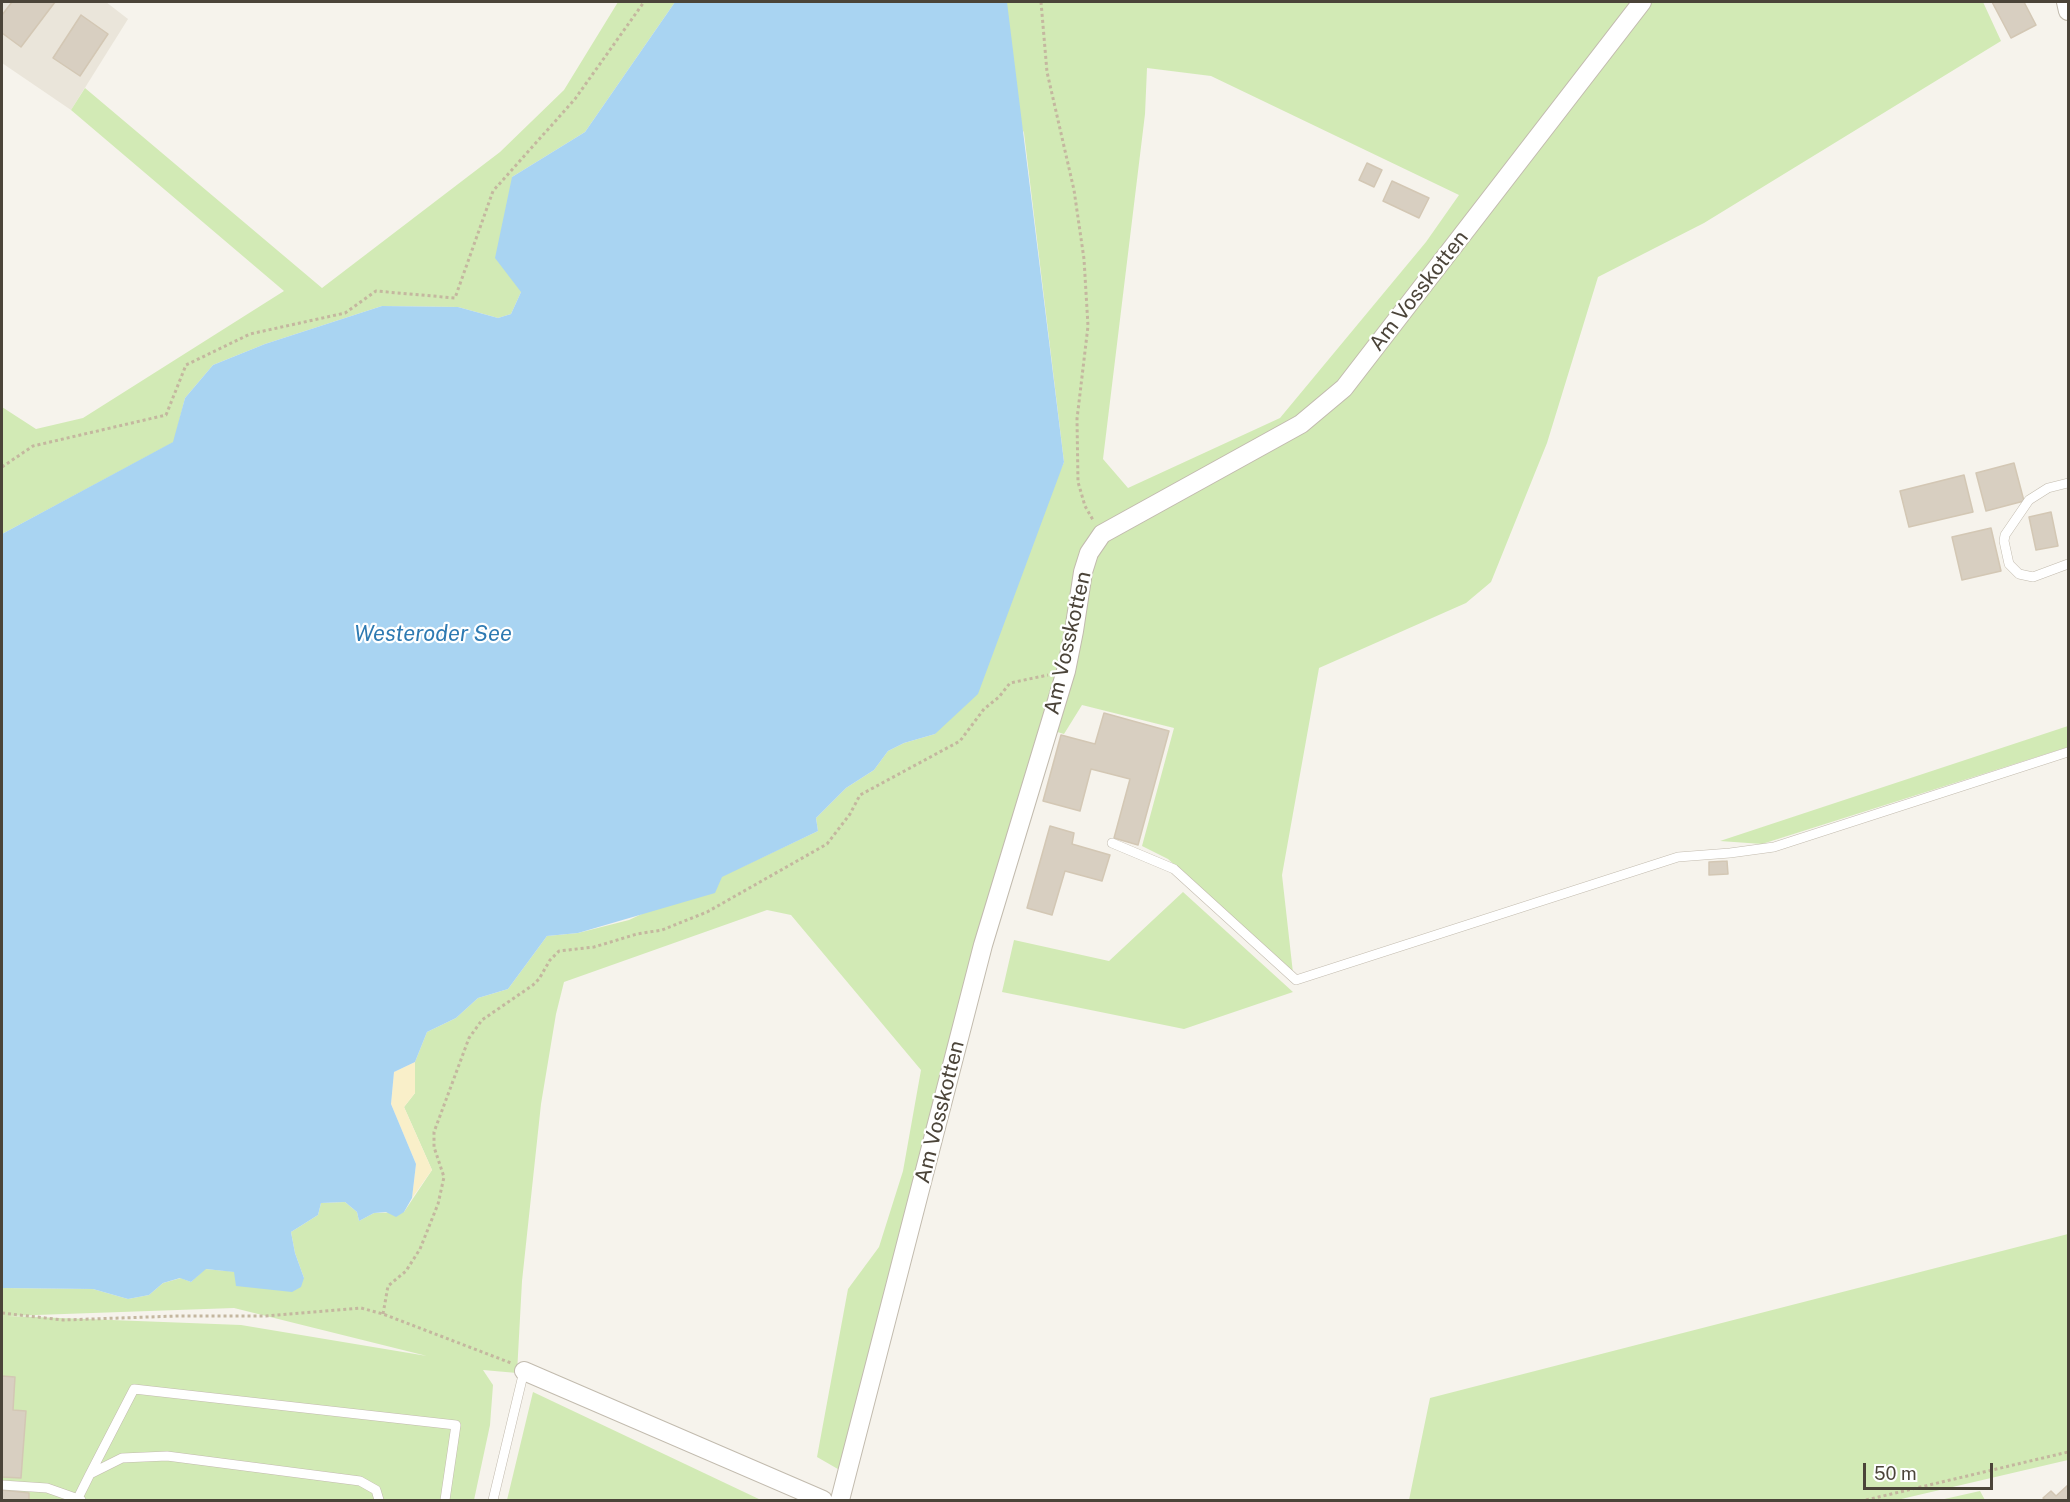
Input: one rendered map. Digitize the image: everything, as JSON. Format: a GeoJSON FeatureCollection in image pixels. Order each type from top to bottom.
{"type":"FeatureCollection","features":[{"type":"Feature","properties":{"kind":"street","name":"Am Vosskotten"},"geometry":{"type":"LineString","coordinates":[[840,1500],[983,945],[1066,671],[1083,572],[1089,553],[1102,534],[1301,424],[1344,388],[1642,2]]}},
{"type":"Feature","properties":{"kind":"street"},"geometry":{"type":"LineString","coordinates":[[2066,2],[2068,11]]}},
{"type":"Feature","properties":{"kind":"street"},"geometry":{"type":"LineString","coordinates":[[524,1371],[823,1500]]}},
{"type":"Feature","properties":{"kind":"lane"},"geometry":{"type":"LineString","coordinates":[[2068,483],[2048,488],[2029,500],[2005,535],[2004,541],[2009,564],[2019,574],[2033,577],[2068,564]]}},
{"type":"Feature","properties":{"kind":"lane"},"geometry":{"type":"LineString","coordinates":[[1112,843],[1174,869],[1296,980],[1678,857],[1774,847],[2068,752]]}},
{"type":"Feature","properties":{"kind":"lane"},"geometry":{"type":"LineString","coordinates":[[493,1500],[524,1371]]}},
{"type":"Feature","properties":{"kind":"lane"},"geometry":{"type":"LineString","coordinates":[[2,1485],[47,1488],[79,1500],[134,1389],[456,1425],[445,1500]]}},
{"type":"Feature","properties":{"kind":"lane"},"geometry":{"type":"LineString","coordinates":[[90,1474],[122,1458],[166,1456],[360,1481],[376,1490],[379,1500]]}},
{"type":"Feature","properties":{"kind":"path"},"geometry":{"type":"LineString","coordinates":[[2,467],[33,446],[166,415],[186,364],[250,333],[345,313],[376,291],[455,298],[493,191],[575,99],[644,2]]}},
{"type":"Feature","properties":{"kind":"path"},"geometry":{"type":"LineString","coordinates":[[1041,2],[1047,72],[1074,190],[1084,259],[1088,326],[1077,419],[1078,482],[1084,506],[1102,534]]}},
{"type":"Feature","properties":{"kind":"path"},"geometry":{"type":"LineString","coordinates":[[383,1314],[388,1286],[406,1271],[420,1248],[438,1204],[444,1177],[434,1147],[434,1132],[469,1038],[483,1020],[533,986],[550,960],[559,951],[594,947],[637,934],[662,930],[707,912],[827,844],[850,814],[860,795],[960,741],[984,709],[999,697],[1010,683],[1066,671]]}},
{"type":"Feature","properties":{"kind":"path"},"geometry":{"type":"LineString","coordinates":[[2,1313],[63,1320],[266,1316],[361,1308],[383,1314],[508,1361],[524,1371]]}},
{"type":"Feature","properties":{"kind":"path"},"geometry":{"type":"LineString","coordinates":[[1866,1500],[2068,1452]]}},
{"type":"Feature","properties":{"kind":"shaded area"},"geometry":{"type":"Polygon","coordinates":[[[2,2],[106,2],[128,19],[71,110],[2,63],[2,2]]]}},
{"type":"Feature","properties":{"kind":"green space"},"geometry":{"type":"Polygon","coordinates":[[[618,2],[675,2],[585,132],[512,177],[521,292],[511,314],[498,318],[458,307],[382,306],[265,344],[213,365],[185,398],[174,442],[2,534],[2,407],[36,429],[83,418],[284,291],[71,110],[85,88],[322,288],[500,152],[564,90],[618,2]]]}},
{"type":"Feature","properties":{"kind":"green space"},"geometry":{"type":"Polygon","coordinates":[[[991,2],[1983,2],[2001,41],[1704,223],[1598,277],[1547,443],[1491,582],[1466,603],[1319,668],[1282,875],[1293,973],[1168,859],[1142,846],[1174,728],[1082,705],[1064,734],[1041,727],[850,1476],[817,1457],[848,1289],[879,1247],[903,1171],[921,1070],[791,915],[767,910],[564,982],[556,1014],[541,1104],[522,1281],[517,1373],[483,1370],[493,1385],[490,1425],[474,1500],[2,1500],[2,1288],[93,1289],[128,1299],[149,1295],[163,1283],[181,1278],[191,1282],[205,1269],[304,1278],[295,1253],[291,1232],[318,1215],[321,1203],[345,1202],[357,1212],[359,1221],[374,1213],[404,1212],[432,1170],[404,1107],[415,1093],[415,1062],[427,1032],[456,1018],[478,998],[508,989],[547,936],[578,933],[629,920],[818,831],[816,818],[846,788],[874,770],[888,751],[904,743],[935,734],[1064,462],[1024,133],[999,72],[991,2]],[[1147,68],[1145,114],[1103,459],[1128,488],[1280,418],[1426,242],[1459,195],[1211,76],[1147,68]],[[234,1308],[8,1316],[241,1325],[427,1356],[234,1308]]]}},
{"type":"Feature","properties":{"kind":"green space"},"geometry":{"type":"Polygon","coordinates":[[[2068,726],[2068,747],[1762,844],[1720,841],[2068,726]]]}},
{"type":"Feature","properties":{"kind":"green space"},"geometry":{"type":"Polygon","coordinates":[[[1183,892],[1293,992],[1184,1029],[1002,992],[1014,940],[1109,961],[1183,892]]]}},
{"type":"Feature","properties":{"kind":"green space"},"geometry":{"type":"Polygon","coordinates":[[[2068,1234],[2068,1460],[1897,1500],[1409,1500],[1430,1398],[2068,1234]]]}},
{"type":"Feature","properties":{"kind":"green space"},"geometry":{"type":"Polygon","coordinates":[[[533,1392],[761,1500],[507,1500],[533,1392]]]}},
{"type":"Feature","properties":{"kind":"green space"},"geometry":{"type":"Polygon","coordinates":[[[1980,1491],[1985,1500],[1940,1500],[1980,1491]]]}},
{"type":"Feature","properties":{"kind":"sand"},"geometry":{"type":"Polygon","coordinates":[[[415,1062],[415,1093],[404,1107],[432,1170],[412,1198],[416,1164],[391,1104],[394,1072],[415,1062]]]}},
{"type":"Feature","properties":{"kind":"water","name":"Westeroder See"},"geometry":{"type":"Polygon","coordinates":[[[675,2],[1007,2],[1064,462],[978,694],[935,734],[904,743],[888,751],[874,770],[846,788],[816,818],[818,831],[722,877],[715,893],[578,933],[547,936],[508,989],[478,998],[456,1018],[427,1032],[415,1062],[394,1072],[391,1104],[416,1164],[412,1198],[404,1212],[396,1217],[386,1212],[374,1213],[359,1221],[357,1212],[345,1202],[321,1203],[318,1215],[291,1232],[295,1253],[304,1278],[301,1287],[292,1292],[236,1286],[234,1272],[206,1269],[191,1282],[180,1278],[163,1283],[149,1295],[128,1299],[93,1289],[2,1288],[2,534],[173,442],[185,398],[213,365],[265,344],[382,306],[458,307],[498,318],[511,314],[521,292],[495,258],[512,177],[585,132],[675,2]]]}},
{"type":"Feature","properties":{"kind":"building"},"geometry":{"type":"Polygon","coordinates":[[[12,2],[55,2],[21,47],[2,33],[2,15],[12,2]]]}},
{"type":"Feature","properties":{"kind":"building"},"geometry":{"type":"Polygon","coordinates":[[[1992,2],[2024,2],[2036,25],[2011,38],[1992,2]]]}},
{"type":"Feature","properties":{"kind":"building"},"geometry":{"type":"Polygon","coordinates":[[[81,15],[108,34],[80,76],[53,58],[81,15]]]}},
{"type":"Feature","properties":{"kind":"building"},"geometry":{"type":"Polygon","coordinates":[[[1367,163],[1382,170],[1374,187],[1359,180],[1367,163]]]}},
{"type":"Feature","properties":{"kind":"building"},"geometry":{"type":"Polygon","coordinates":[[[1392,181],[1429,198],[1419,218],[1383,201],[1392,181]]]}},
{"type":"Feature","properties":{"kind":"building"},"geometry":{"type":"Polygon","coordinates":[[[2014,463],[2024,501],[1986,511],[1976,473],[2014,463]]]}},
{"type":"Feature","properties":{"kind":"building"},"geometry":{"type":"Polygon","coordinates":[[[1964,475],[1973,512],[1909,527],[1900,491],[1964,475]]]}},
{"type":"Feature","properties":{"kind":"building"},"geometry":{"type":"Polygon","coordinates":[[[2051,512],[2058,546],[2036,550],[2029,517],[2051,512]]]}},
{"type":"Feature","properties":{"kind":"building"},"geometry":{"type":"Polygon","coordinates":[[[1991,528],[2001,571],[1962,580],[1952,537],[1991,528]]]}},
{"type":"Feature","properties":{"kind":"building"},"geometry":{"type":"Polygon","coordinates":[[[1104,713],[1169,731],[1138,845],[1114,838],[1130,779],[1091,769],[1080,811],[1043,801],[1061,735],[1095,744],[1104,713]]]}},
{"type":"Feature","properties":{"kind":"building"},"geometry":{"type":"Polygon","coordinates":[[[1050,826],[1074,833],[1072,844],[1110,855],[1102,881],[1065,871],[1052,915],[1027,908],[1050,826]]]}},
{"type":"Feature","properties":{"kind":"building"},"geometry":{"type":"Polygon","coordinates":[[[1727,861],[1728,874],[1709,875],[1709,862],[1727,861]]]}},
{"type":"Feature","properties":{"kind":"building"},"geometry":{"type":"Polygon","coordinates":[[[2,1376],[15,1377],[13,1410],[26,1411],[21,1478],[2,1477],[2,1376]]]}},
{"type":"Feature","properties":{"kind":"building"},"geometry":{"type":"Polygon","coordinates":[[[2068,1485],[2068,1500],[2045,1500],[2043,1498],[2051,1491],[2056,1496],[2068,1485]]]}},
{"type":"Feature","properties":{"kind":"building"},"geometry":{"type":"Polygon","coordinates":[[[2,1490],[29,1493],[29,1500],[2,1500],[2,1490]]]}}]}
